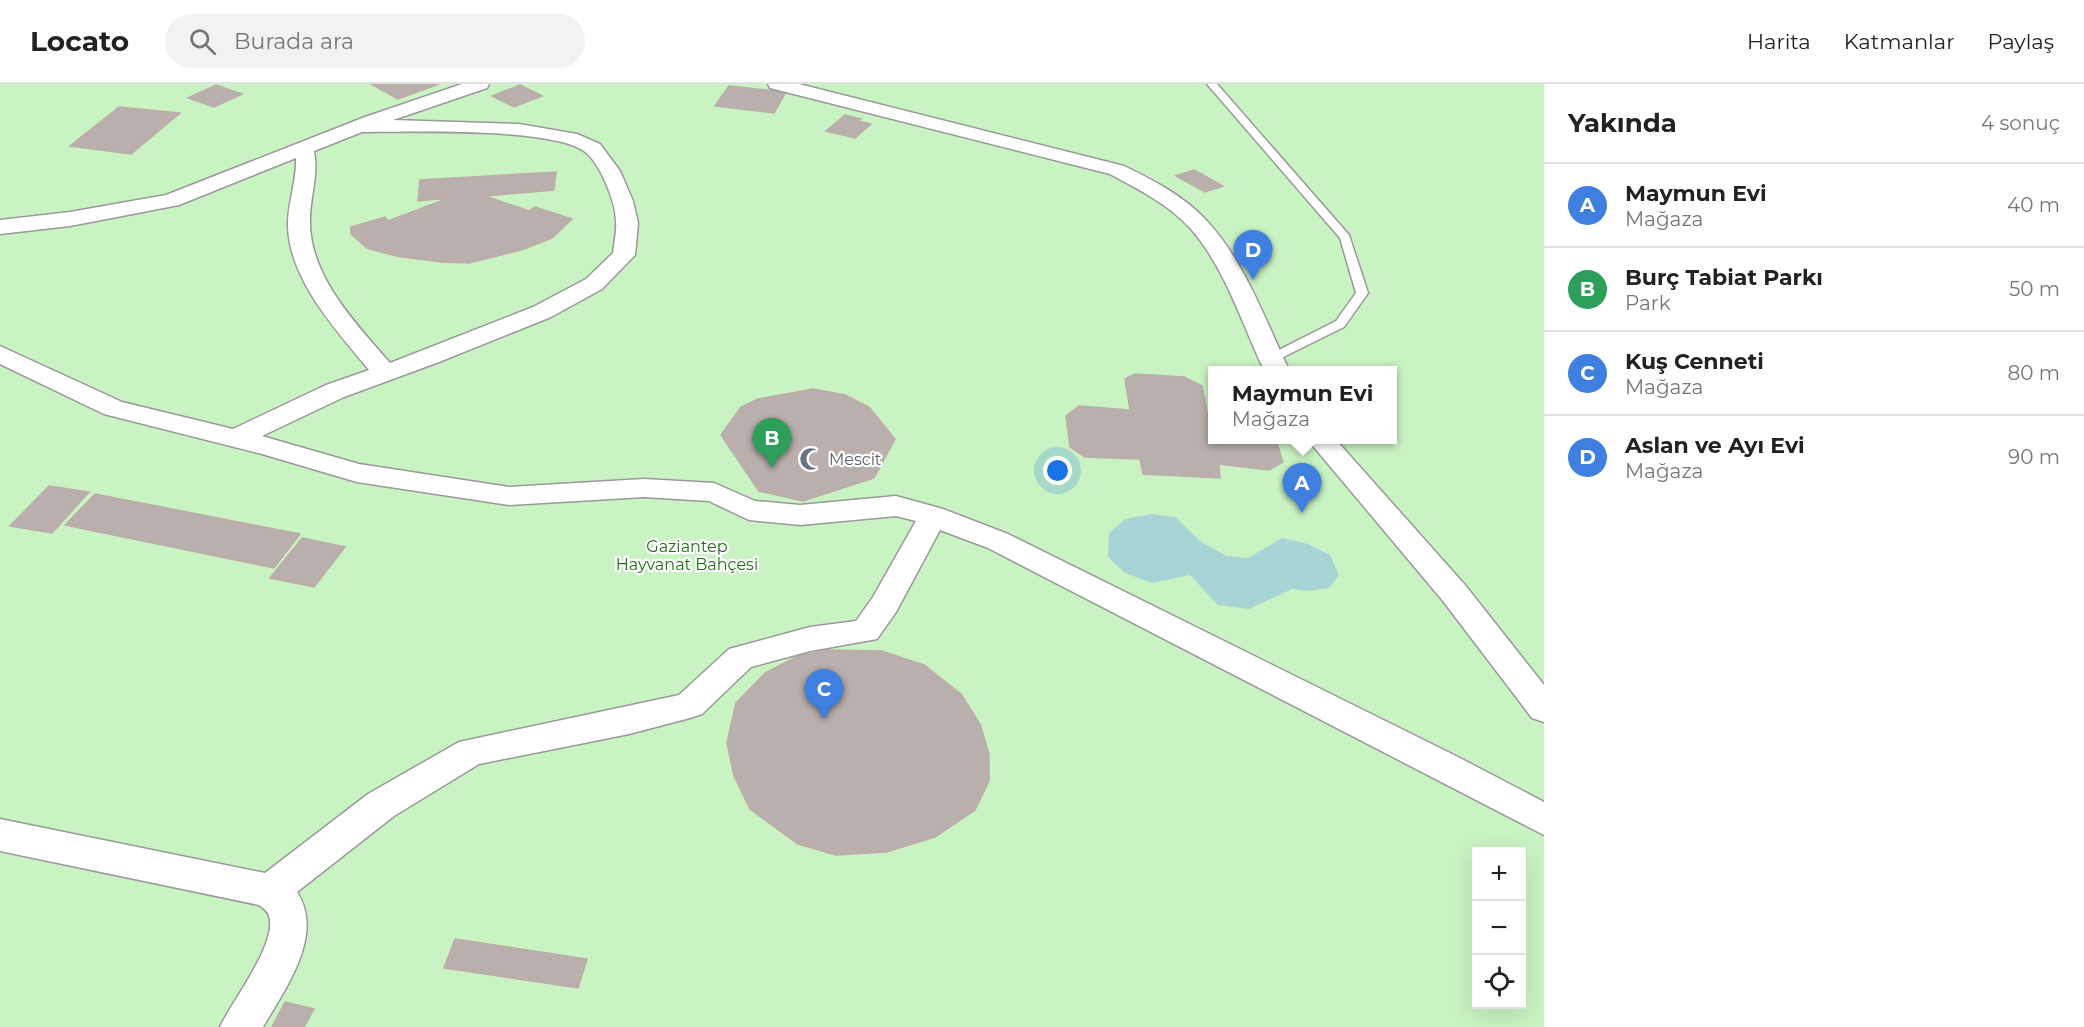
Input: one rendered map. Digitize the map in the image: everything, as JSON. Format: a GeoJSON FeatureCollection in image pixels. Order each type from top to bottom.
{"type":"FeatureCollection","features":[{"type":"Feature","properties":{"kind":"street"},"geometry":{"type":"LineString","coordinates":[[0,227],[70,219],[171,200],[361,126],[480,84]]}},
{"type":"Feature","properties":{"kind":"street"},"geometry":{"type":"LineString","coordinates":[[777,84],[1095,164],[1137,180],[1155,190],[1198,224],[1222,261],[1274,365]]}},
{"type":"Feature","properties":{"kind":"street"},"geometry":{"type":"LineString","coordinates":[[234,438],[335,391],[542,312],[594,284],[624,255],[627,218],[611,173],[591,147],[554,134],[447,125],[361,126]]}},
{"type":"Feature","properties":{"kind":"street"},"geometry":{"type":"LineString","coordinates":[[304,149],[308,162],[298,231],[308,264],[343,322],[385,373]]}},
{"type":"Feature","properties":{"kind":"street"},"geometry":{"type":"LineString","coordinates":[[0,354],[113,408],[234,438],[357,473],[509,496],[644,488],[714,492],[749,510],[800,515],[896,506],[933,516],[998,541],[1446,767],[1544,820]]}},
{"type":"Feature","properties":{"kind":"street"},"geometry":{"type":"LineString","coordinates":[[1324,444],[1454,593],[1544,710]]}},
{"type":"Feature","properties":{"kind":"street"},"geometry":{"type":"LineString","coordinates":[[270,891],[381,805],[471,752],[530,738],[629,721],[690,705],[740,658],[810,639],[866,631],[885,604],[933,516]]}},
{"type":"Feature","properties":{"kind":"street"},"geometry":{"type":"LineString","coordinates":[[0,835],[193,873],[270,891],[282,901],[288,914],[289,932],[281,953],[242,1027]]}},
{"type":"Feature","properties":{"kind":"lane"},"geometry":{"type":"LineString","coordinates":[[1212,84],[1345,237],[1362,293],[1340,324],[1274,365]]}},
{"type":"Feature","properties":{"kind":"green space","name":"Gaziantep Hayvanat Bahçesi"},"geometry":{"type":"Polygon","coordinates":[[[0,84],[1544,84],[1544,1027],[0,1027],[0,84]]]}},
{"type":"Feature","properties":{"kind":"water"},"geometry":{"type":"Polygon","coordinates":[[[1152,514],[1175,517],[1201,542],[1227,556],[1248,558],[1282,538],[1308,544],[1330,555],[1339,575],[1329,588],[1308,591],[1292,589],[1249,609],[1218,605],[1190,575],[1152,583],[1125,573],[1108,557],[1109,533],[1125,519],[1152,514]]]}},
{"type":"Feature","properties":{"kind":"building"},"geometry":{"type":"Polygon","coordinates":[[[371,84],[439,84],[398,99],[371,84]]]}},
{"type":"Feature","properties":{"kind":"building"},"geometry":{"type":"Polygon","coordinates":[[[216,85],[242,94],[214,107],[188,98],[216,85]]]}},
{"type":"Feature","properties":{"kind":"building"},"geometry":{"type":"Polygon","coordinates":[[[520,85],[542,96],[514,107],[492,96],[520,85]]]}},
{"type":"Feature","properties":{"kind":"building"},"geometry":{"type":"Polygon","coordinates":[[[729,86],[786,92],[774,113],[715,106],[729,86]]]}},
{"type":"Feature","properties":{"kind":"building"},"geometry":{"type":"Polygon","coordinates":[[[119,107],[180,113],[131,154],[70,146],[119,107]]]}},
{"type":"Feature","properties":{"kind":"building"},"geometry":{"type":"Polygon","coordinates":[[[845,115],[871,124],[855,138],[826,131],[845,115]]]}},
{"type":"Feature","properties":{"kind":"building"},"geometry":{"type":"Polygon","coordinates":[[[1194,170],[1223,186],[1205,192],[1176,176],[1194,170]]]}},
{"type":"Feature","properties":{"kind":"building"},"geometry":{"type":"Polygon","coordinates":[[[556,172],[554,190],[485,196],[529,211],[535,207],[572,219],[552,238],[521,250],[469,263],[441,262],[396,256],[367,248],[351,234],[351,227],[385,217],[388,221],[449,198],[418,201],[420,180],[556,172]]]}},
{"type":"Feature","properties":{"kind":"building"},"geometry":{"type":"Polygon","coordinates":[[[1135,374],[1184,377],[1202,386],[1208,417],[1208,444],[1277,444],[1283,462],[1269,470],[1219,464],[1220,478],[1143,474],[1140,459],[1085,457],[1070,447],[1066,416],[1079,406],[1130,410],[1125,379],[1135,374]]]}},
{"type":"Feature","properties":{"kind":"building","name":"Mescit"},"geometry":{"type":"Polygon","coordinates":[[[813,389],[845,395],[869,407],[895,439],[874,478],[803,501],[759,491],[721,435],[741,407],[758,399],[813,389]]]}},
{"type":"Feature","properties":{"kind":"building"},"geometry":{"type":"Polygon","coordinates":[[[49,486],[89,492],[52,533],[10,526],[49,486]]]}},
{"type":"Feature","properties":{"kind":"building"},"geometry":{"type":"Polygon","coordinates":[[[95,494],[300,534],[274,568],[65,525],[95,494]]]}},
{"type":"Feature","properties":{"kind":"building"},"geometry":{"type":"Polygon","coordinates":[[[302,538],[345,547],[314,587],[270,578],[302,538]]]}},
{"type":"Feature","properties":{"kind":"building"},"geometry":{"type":"Polygon","coordinates":[[[828,650],[881,651],[924,665],[961,694],[980,724],[989,754],[989,781],[975,810],[935,837],[886,852],[836,855],[798,844],[750,809],[734,776],[727,743],[736,703],[765,673],[798,656],[828,650]]]}},
{"type":"Feature","properties":{"kind":"building"},"geometry":{"type":"Polygon","coordinates":[[[455,939],[587,959],[578,988],[444,968],[455,939]]]}},
{"type":"Feature","properties":{"kind":"building"},"geometry":{"type":"Polygon","coordinates":[[[285,1002],[314,1009],[304,1027],[272,1027],[285,1002]]]}},
{"type":"Feature","properties":{"kind":"place","name":"Aslan ve Ayı Evi"},"geometry":{"type":"Point","coordinates":[1253,280]}},
{"type":"Feature","properties":{"kind":"place","name":"Mescit"},"geometry":{"type":"Point","coordinates":[811,459]}},
{"type":"Feature","properties":{"kind":"place","name":"Burç Tabiat Parkı"},"geometry":{"type":"Point","coordinates":[772,468]}},
{"type":"Feature","properties":{"kind":"place","name":"Maymun Evi"},"geometry":{"type":"Point","coordinates":[1302,513]}},
{"type":"Feature","properties":{"kind":"place","name":"Kuş Cenneti"},"geometry":{"type":"Point","coordinates":[824,719]}}]}
